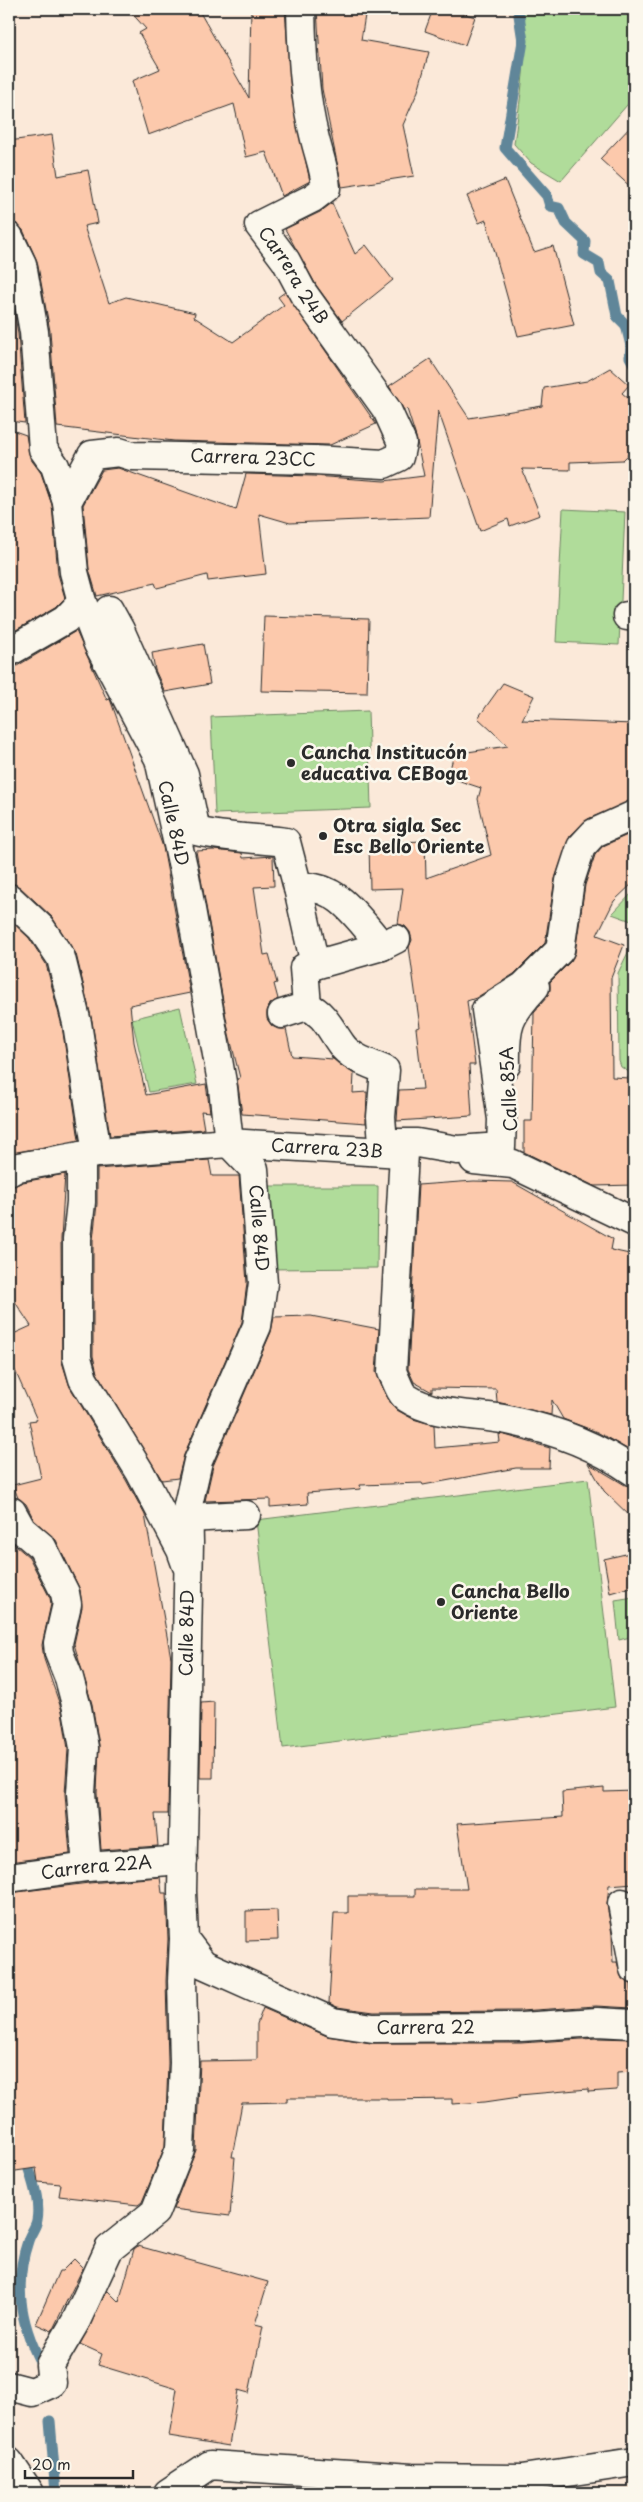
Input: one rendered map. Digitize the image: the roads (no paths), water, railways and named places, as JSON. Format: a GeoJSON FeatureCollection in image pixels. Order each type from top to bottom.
{"type":"FeatureCollection","features":[{"type":"Feature","properties":{"kind":"street","name":"Carrera 24B"},"geometry":{"type":"LineString","coordinates":[[301,9],[302,55],[315,139],[325,168],[326,188],[313,198],[259,225],[286,261],[303,293],[387,410],[402,443]]}},
{"type":"Feature","properties":{"kind":"street","name":"Calle 84D"},"geometry":{"type":"LineString","coordinates":[[9,237],[22,264],[34,332],[43,449],[55,466],[67,502],[74,572],[82,602],[98,644],[159,759],[207,995],[229,1143],[254,1169],[263,1283],[257,1326],[198,1461],[188,1505],[183,1860],[183,2117],[180,2149],[163,2195],[154,2212],[109,2249],[76,2322],[50,2365],[52,2382],[32,2392],[9,2386]]}},
{"type":"Feature","properties":{"kind":"street","name":"Carrera 23CC"},"geometry":{"type":"LineString","coordinates":[[67,502],[92,455],[119,452],[132,456],[314,460],[384,464],[399,457],[402,443]]}},
{"type":"Feature","properties":{"kind":"street"},"geometry":{"type":"LineString","coordinates":[[9,652],[66,619],[82,602]]}},
{"type":"Feature","properties":{"kind":"street"},"geometry":{"type":"LineString","coordinates":[[109,610],[120,630],[184,774],[196,831],[212,835],[252,837],[286,842],[315,965]]}},
{"type":"Feature","properties":{"kind":"street"},"geometry":{"type":"LineString","coordinates":[[298,888],[311,886],[340,898],[389,943],[304,968],[295,1010],[319,1011],[341,1046],[359,1058],[385,1070],[380,1117],[383,1143],[417,1143],[456,1150],[501,1147],[502,1119],[486,1010],[524,986],[560,950],[570,881],[581,847],[594,833],[634,815]]}},
{"type":"Feature","properties":{"kind":"street","name":"Calle 85A"},"geometry":{"type":"LineString","coordinates":[[514,1164],[505,1064],[506,1034],[515,1009],[564,961],[573,936],[574,895],[582,866],[604,841],[634,824]]}},
{"type":"Feature","properties":{"kind":"street"},"geometry":{"type":"LineString","coordinates":[[9,898],[41,928],[62,958],[77,1023],[85,1086],[94,1125],[81,1202],[77,1239],[77,1358],[83,1379],[140,1472],[181,1550],[188,1570]]}},
{"type":"Feature","properties":{"kind":"street","name":"Carrera 23B"},"geometry":{"type":"LineString","coordinates":[[9,1172],[18,1167],[89,1154],[229,1143],[404,1153],[514,1164],[634,1222]]}},
{"type":"Feature","properties":{"kind":"street"},"geometry":{"type":"LineString","coordinates":[[404,1153],[392,1372],[405,1398],[423,1405],[452,1412],[508,1420],[582,1443],[619,1461],[634,1472]]}},
{"type":"Feature","properties":{"kind":"street"},"geometry":{"type":"LineString","coordinates":[[10,1509],[22,1530],[42,1546],[64,1593],[66,1604],[58,1643],[59,1653],[69,1678],[77,1708],[84,1748],[81,1793],[87,1867]]}},
{"type":"Feature","properties":{"kind":"street"},"geometry":{"type":"LineString","coordinates":[[188,1518],[246,1515]]}},
{"type":"Feature","properties":{"kind":"street","name":"Carrera 22A"},"geometry":{"type":"LineString","coordinates":[[9,1878],[87,1867],[183,1860]]}},
{"type":"Feature","properties":{"kind":"street"},"geometry":{"type":"LineString","coordinates":[[622,1903],[634,1969]]}},
{"type":"Feature","properties":{"kind":"street","name":"Carrera 22"},"geometry":{"type":"LineString","coordinates":[[184,1940],[203,1964],[333,2022],[373,2028],[521,2027],[597,2022],[634,2024]]}},
{"type":"Feature","properties":{"kind":"street"},"geometry":{"type":"LineString","coordinates":[[9,2462],[30,2493]]}},
{"type":"Feature","properties":{"kind":"street"},"geometry":{"type":"LineString","coordinates":[[168,2493],[210,2465],[412,2478],[522,2479],[634,2462]]}},
{"type":"Feature","properties":{"kind":"waterway"},"geometry":{"type":"LineString","coordinates":[[518,9],[523,41],[505,148],[547,196],[550,206],[559,208],[566,223],[585,241],[584,254],[599,263],[601,273],[610,281],[617,316],[626,325],[631,346],[630,357],[634,364]]}},
{"type":"Feature","properties":{"kind":"waterway"},"geometry":{"type":"LineString","coordinates":[[25,2156],[38,2204],[38,2212],[36,2223],[23,2258],[20,2292],[25,2324],[30,2340],[45,2371]]}},
{"type":"Feature","properties":{"kind":"waterway"},"geometry":{"type":"LineString","coordinates":[[50,2421],[56,2493]]}},
{"type":"Feature","properties":{"kind":"place","name":"Cancha Institucón educativa CEBoga"},"geometry":{"type":"Point","coordinates":[291,763]}},
{"type":"Feature","properties":{"kind":"place","name":"Otra sigla Sec Esc Bello Oriente"},"geometry":{"type":"Point","coordinates":[323,836]}},
{"type":"Feature","properties":{"kind":"place","name":"Cancha Bello Oriente"},"geometry":{"type":"Point","coordinates":[441,1602]}}]}
